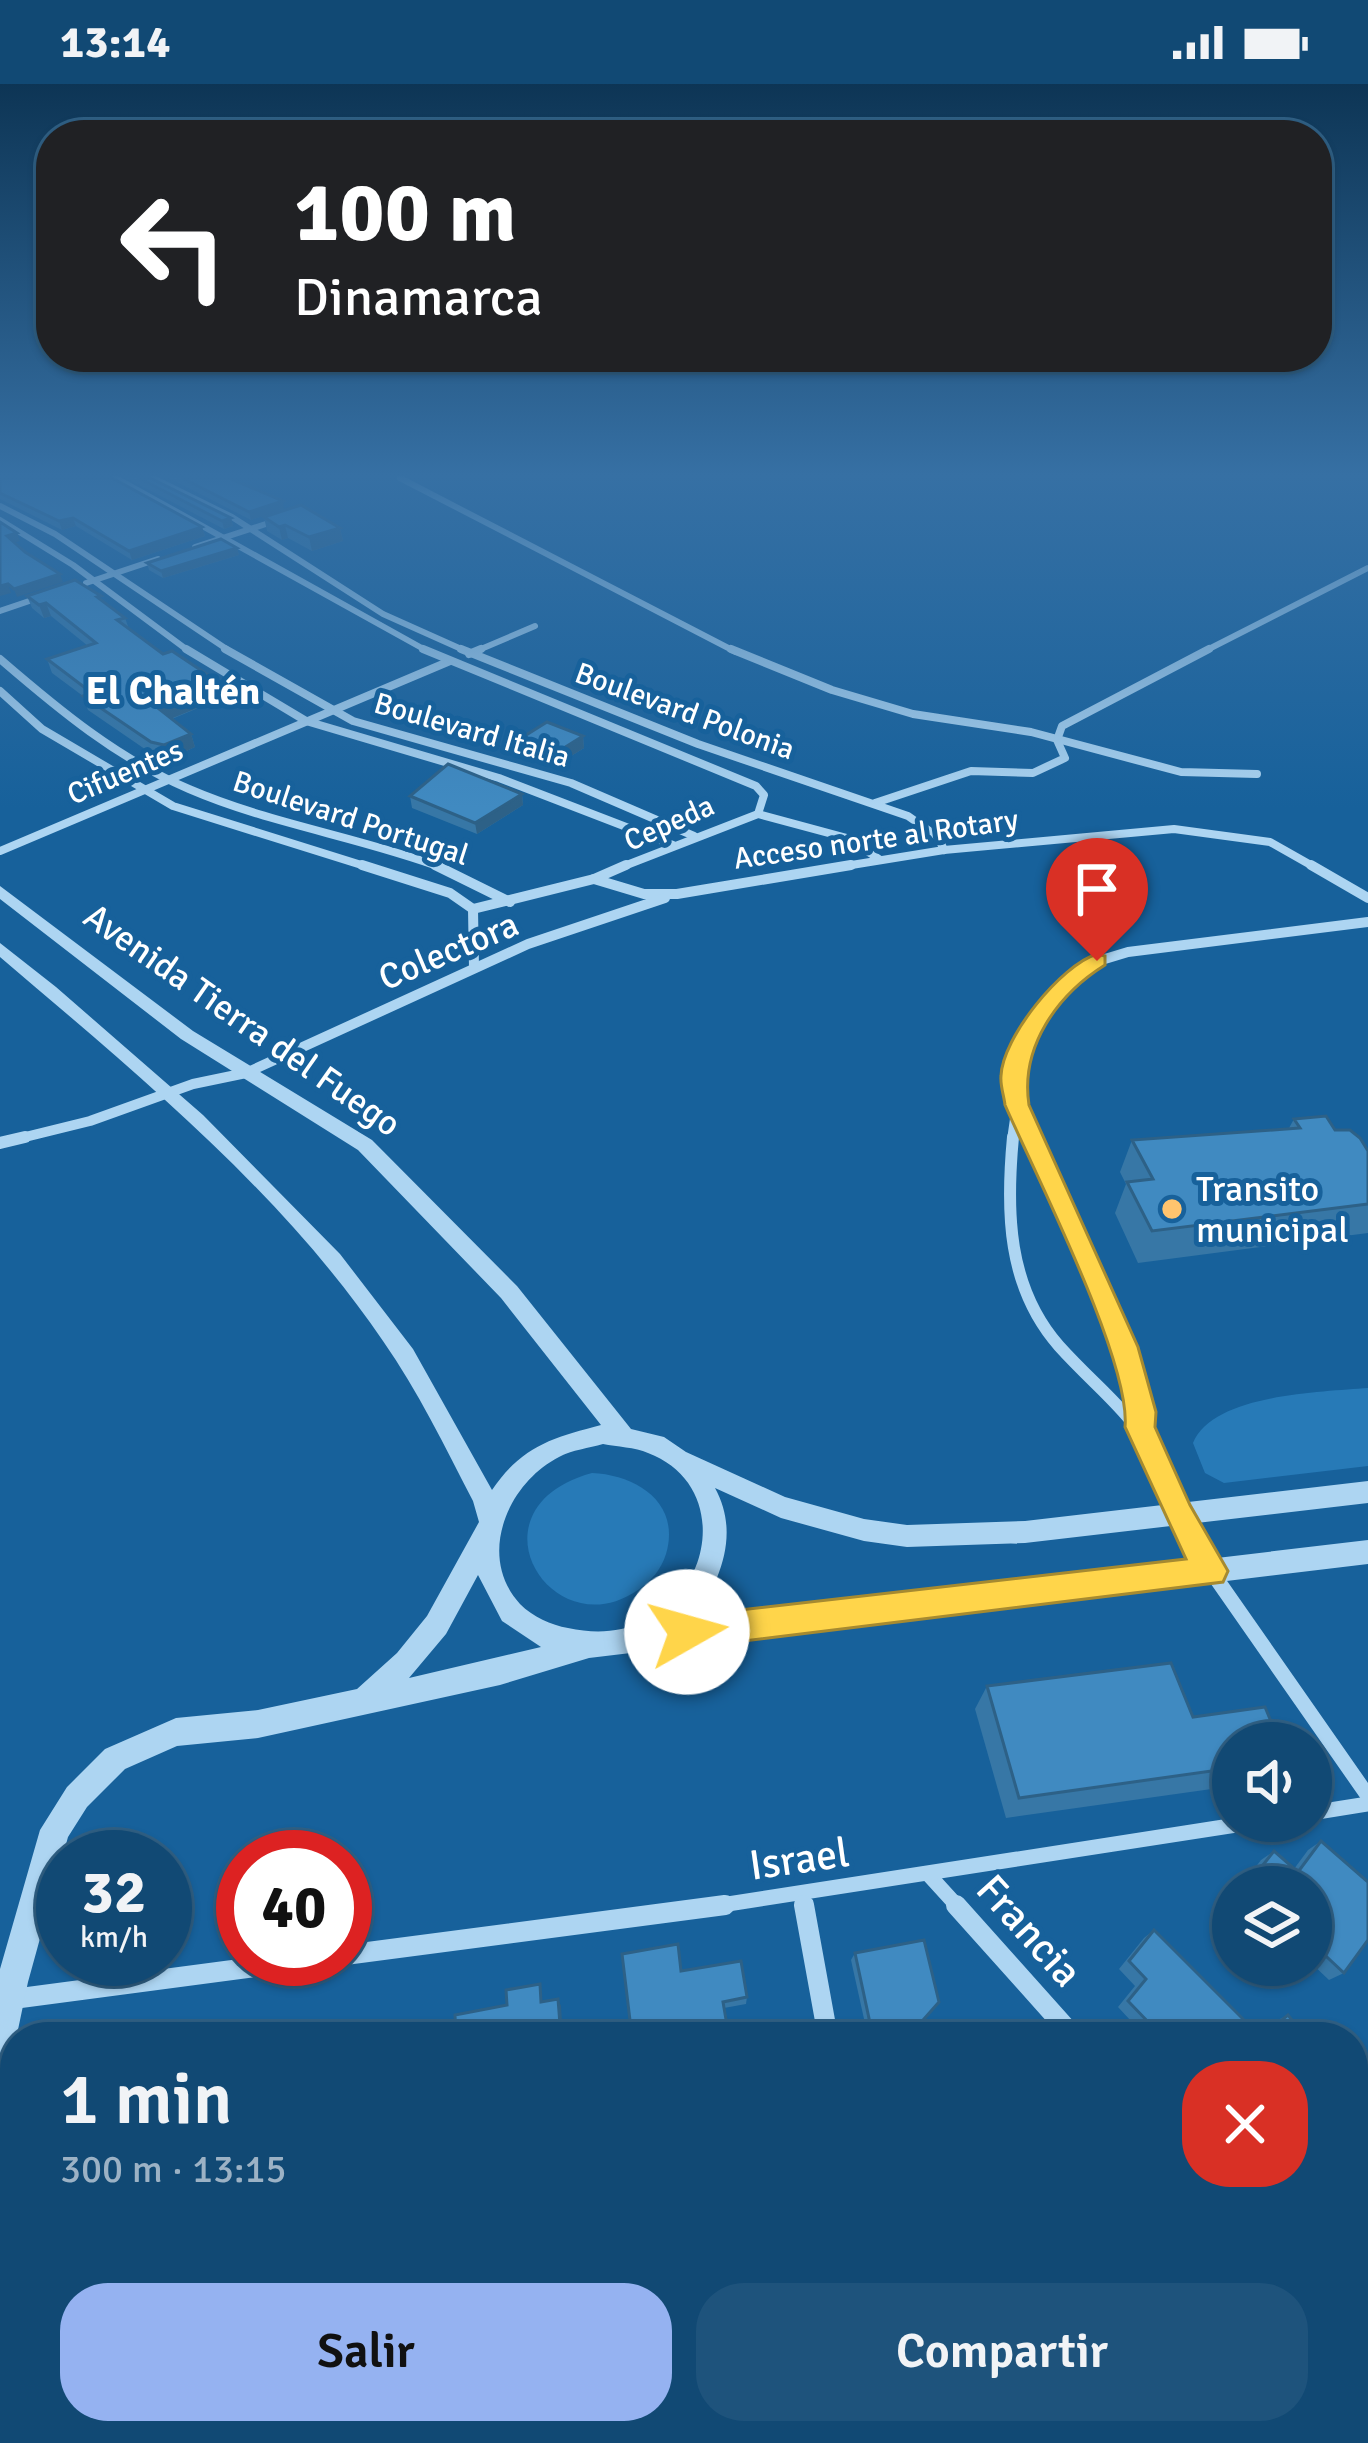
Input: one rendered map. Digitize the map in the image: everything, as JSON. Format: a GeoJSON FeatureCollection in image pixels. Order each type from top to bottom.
{"type":"FeatureCollection","features":[{"type":"Feature","properties":{"kind":"street","name":"Boulevard Italia"},"geometry":{"type":"LineString","coordinates":[[101,588],[190,652],[306,721],[500,778],[673,844]]}},
{"type":"Feature","properties":{"kind":"street","name":"Boulevard Italia"},"geometry":{"type":"LineString","coordinates":[[135,588],[222,647],[366,726],[572,783],[694,836]]}},
{"type":"Feature","properties":{"kind":"street","name":"Boulevard Polonia"},"geometry":{"type":"LineString","coordinates":[[312,588],[449,662],[756,786],[764,795],[758,814]]}},
{"type":"Feature","properties":{"kind":"street","name":"Boulevard Polonia"},"geometry":{"type":"LineString","coordinates":[[343,588],[383,614],[647,725],[874,803],[925,826],[944,850]]}},
{"type":"Feature","properties":{"kind":"street"},"geometry":{"type":"LineString","coordinates":[[617,588],[790,676],[914,714],[1057,740],[1181,772],[1257,774]]}},
{"type":"Feature","properties":{"kind":"street"},"geometry":{"type":"LineString","coordinates":[[874,803],[971,771],[1043,772],[1065,758],[1057,740],[1062,726],[1077,716],[1329,588]]}},
{"type":"Feature","properties":{"kind":"street"},"geometry":{"type":"LineString","coordinates":[[0,610],[46,596]]}},
{"type":"Feature","properties":{"kind":"street","name":"Cifuentes"},"geometry":{"type":"LineString","coordinates":[[0,851],[535,626]]}},
{"type":"Feature","properties":{"kind":"street","name":"Boulevard Portugal"},"geometry":{"type":"LineString","coordinates":[[0,658],[84,731],[166,780],[222,802],[344,835],[433,866],[510,902]]}},
{"type":"Feature","properties":{"kind":"street","name":"Boulevard Portugal"},"geometry":{"type":"LineString","coordinates":[[0,692],[42,729],[172,806],[450,893],[473,909]]}},
{"type":"Feature","properties":{"kind":"street","name":"Cepeda"},"geometry":{"type":"LineString","coordinates":[[473,909],[594,879],[758,814],[847,838],[879,859]]}},
{"type":"Feature","properties":{"kind":"street","name":"Acceso norte al Rotary"},"geometry":{"type":"LineString","coordinates":[[594,879],[644,893],[677,894],[944,850],[1148,830],[1211,832],[1270,842],[1368,898]]}},
{"type":"Feature","properties":{"kind":"street","name":"Avenida Tierra del Fuego"},"geometry":{"type":"LineString","coordinates":[[0,891],[188,1035],[365,1145],[509,1292],[622,1434]]}},
{"type":"Feature","properties":{"kind":"street","name":"Colectora"},"geometry":{"type":"LineString","coordinates":[[0,1143],[246,1073],[474,968],[602,917],[677,894]]}},
{"type":"Feature","properties":{"kind":"street"},"geometry":{"type":"LineString","coordinates":[[473,909],[474,968]]}},
{"type":"Feature","properties":{"kind":"street"},"geometry":{"type":"LineString","coordinates":[[1140,1427],[1141,1412],[1124,1347],[1017,1105],[1012,1076],[1019,1049],[1069,978],[1085,965],[1128,952],[1368,922]]}},
{"type":"Feature","properties":{"kind":"street"},"geometry":{"type":"LineString","coordinates":[[0,948],[197,1117],[295,1219],[375,1312],[411,1364],[485,1500],[485,1555],[503,1601],[543,1634],[588,1646]]}},
{"type":"Feature","properties":{"kind":"street"},"geometry":{"type":"LineString","coordinates":[[1017,1105],[1009,1159],[1014,1257],[1044,1326],[1140,1427],[1178,1514],[1211,1571],[1368,1800],[1332,1808]]}},
{"type":"Feature","properties":{"kind":"street"},"geometry":{"type":"LineString","coordinates":[[362,1702],[416,1652],[446,1614],[463,1588],[505,1485],[540,1453],[582,1437],[622,1434],[664,1449],[782,1507],[864,1530],[907,1536],[1010,1533],[1368,1492]]}},
{"type":"Feature","properties":{"kind":"street"},"geometry":{"type":"LineString","coordinates":[[644,1638],[676,1619],[697,1598],[718,1545],[717,1517],[708,1492],[682,1461]]}},
{"type":"Feature","properties":{"kind":"street"},"geometry":{"type":"LineString","coordinates":[[4,2022],[55,1830],[104,1768],[146,1742],[176,1732],[258,1724],[487,1675],[588,1646],[1368,1552]]}},
{"type":"Feature","properties":{"kind":"street","name":"Israel"},"geometry":{"type":"LineString","coordinates":[[372,1951],[802,1895],[1212,1829]]}},
{"type":"Feature","properties":{"kind":"street","name":"Francia"},"geometry":{"type":"LineString","coordinates":[[928,1874],[1061,2022]]}},
{"type":"Feature","properties":{"kind":"street"},"geometry":{"type":"LineString","coordinates":[[802,1895],[825,2022]]}},
{"type":"Feature","properties":{"kind":"street"},"geometry":{"type":"LineString","coordinates":[[8,1999],[216,1972]]}},
{"type":"Feature","properties":{"kind":"shaded area"},"geometry":{"type":"Polygon","coordinates":[[[1368,1388],[1368,1466],[1224,1483],[1205,1473],[1193,1443],[1222,1414],[1297,1394],[1368,1388]]]}},
{"type":"Feature","properties":{"kind":"shaded area"},"geometry":{"type":"Polygon","coordinates":[[[592,1473],[625,1479],[652,1495],[667,1520],[669,1536],[664,1560],[651,1579],[606,1604],[576,1602],[551,1589],[534,1567],[527,1541],[533,1514],[554,1491],[592,1473]]]}},
{"type":"Feature","properties":{"kind":"building"},"geometry":{"type":"Polygon","coordinates":[[[51,588],[88,588],[125,618],[117,620],[163,654],[172,651],[220,683],[159,709],[191,734],[164,745],[151,742],[83,696],[92,693],[47,659],[96,643],[46,603],[39,605],[27,596],[51,588]]]}},
{"type":"Feature","properties":{"kind":"building"},"geometry":{"type":"Polygon","coordinates":[[[547,722],[583,736],[559,751],[523,737],[547,722]]]}},
{"type":"Feature","properties":{"kind":"building"},"geometry":{"type":"Polygon","coordinates":[[[448,764],[522,794],[475,823],[410,796],[448,764]]]}},
{"type":"Feature","properties":{"kind":"building"},"geometry":{"type":"Polygon","coordinates":[[[1326,1116],[1335,1130],[1350,1130],[1368,1151],[1368,1204],[1152,1231],[1127,1182],[1153,1179],[1132,1140],[1300,1128],[1294,1119],[1326,1116]]]}},
{"type":"Feature","properties":{"kind":"building"},"geometry":{"type":"Polygon","coordinates":[[[1171,1663],[1193,1717],[1265,1707],[1271,1722],[1212,1722],[1212,1771],[1019,1798],[987,1686],[1171,1663]]]}},
{"type":"Feature","properties":{"kind":"building"},"geometry":{"type":"Polygon","coordinates":[[[1322,1842],[1368,1882],[1368,1940],[1344,1973],[1332,1962],[1332,1866],[1302,1866],[1322,1842]]]}},
{"type":"Feature","properties":{"kind":"building"},"geometry":{"type":"Polygon","coordinates":[[[1274,1851],[1291,1866],[1262,1866],[1274,1851]]]}},
{"type":"Feature","properties":{"kind":"building"},"geometry":{"type":"Polygon","coordinates":[[[1154,1930],[1246,2022],[1148,2022],[1128,2001],[1146,1979],[1129,1961],[1154,1930]]]}},
{"type":"Feature","properties":{"kind":"building"},"geometry":{"type":"Polygon","coordinates":[[[924,1940],[939,2002],[921,2022],[870,2022],[855,1953],[924,1940]]]}},
{"type":"Feature","properties":{"kind":"building"},"geometry":{"type":"Polygon","coordinates":[[[678,1944],[681,1971],[741,1961],[747,1997],[723,2002],[726,2022],[630,2022],[622,1954],[678,1944]]]}},
{"type":"Feature","properties":{"kind":"building"},"geometry":{"type":"Polygon","coordinates":[[[540,1984],[541,2002],[558,1999],[560,2022],[455,2022],[455,2015],[507,2005],[506,1990],[540,1984]]]}},
{"type":"Feature","properties":{"kind":"place","name":"Transito municipal"},"geometry":{"type":"Point","coordinates":[1172,1209]}},
{"type":"Feature","properties":{"kind":"district","name":"El Chaltén"},"geometry":{"type":"Point","coordinates":[173,690]}},
{"type":"Feature","properties":{"kind":"route"},"geometry":{"type":"LineString","coordinates":[[687,1632],[1211,1571],[1178,1514],[1140,1427],[1141,1412],[1124,1347],[1017,1105],[1012,1076],[1019,1049],[1069,978],[1097,961]]}}]}
